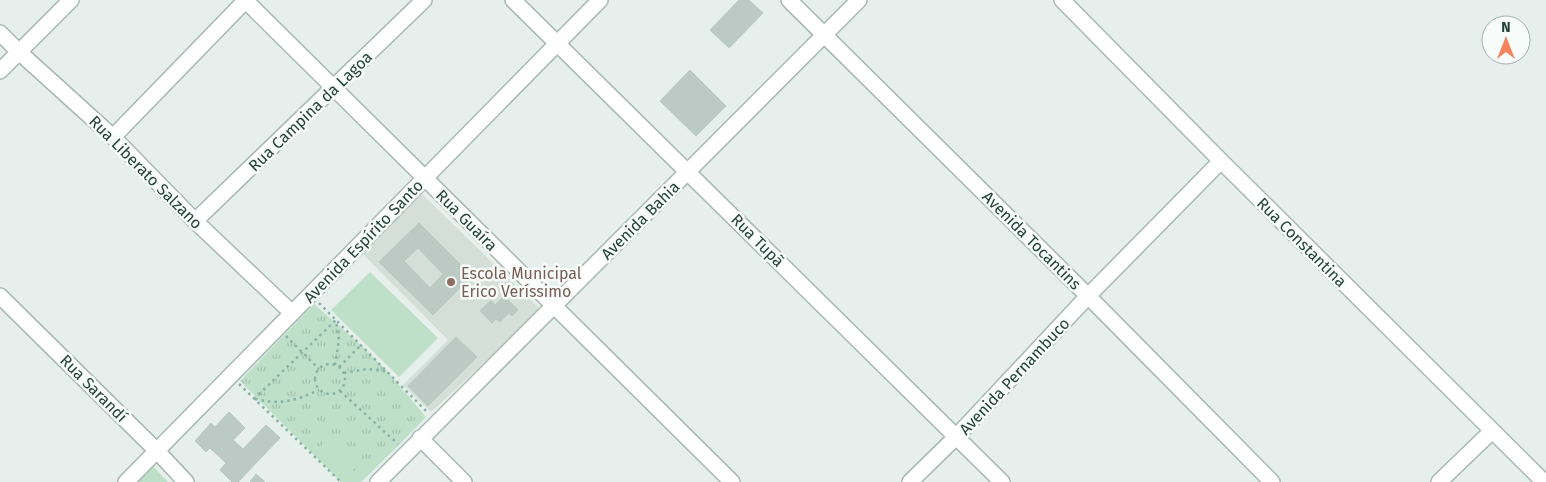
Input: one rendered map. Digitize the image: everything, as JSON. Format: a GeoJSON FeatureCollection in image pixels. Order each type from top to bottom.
{"type":"FeatureCollection","features":[{"type":"Feature","properties":{"kind":"street"},"geometry":{"type":"LineString","coordinates":[[0,71],[71,0]]}},
{"type":"Feature","properties":{"kind":"street"},"geometry":{"type":"LineString","coordinates":[[112,137],[246,0]]}},
{"type":"Feature","properties":{"kind":"street","name":"Rua Guaíra"},"geometry":{"type":"LineString","coordinates":[[246,0],[732,482]]}},
{"type":"Feature","properties":{"kind":"street","name":"Rua Campina da Lagoa"},"geometry":{"type":"LineString","coordinates":[[195,221],[334,89],[424,0]]}},
{"type":"Feature","properties":{"kind":"street","name":"Rua Tupã"},"geometry":{"type":"LineString","coordinates":[[513,0],[1002,482]]}},
{"type":"Feature","properties":{"kind":"street","name":"Avenida Espírito Santo"},"geometry":{"type":"LineString","coordinates":[[126,482],[600,0]]}},
{"type":"Feature","properties":{"kind":"street","name":"Avenida Tocantins"},"geometry":{"type":"LineString","coordinates":[[789,0],[1088,296],[1272,482]]}},
{"type":"Feature","properties":{"kind":"street","name":"Avenida Bahia"},"geometry":{"type":"LineString","coordinates":[[378,482],[859,0]]}},
{"type":"Feature","properties":{"kind":"street","name":"Rua Constantina"},"geometry":{"type":"LineString","coordinates":[[1062,0],[1544,482]]}},
{"type":"Feature","properties":{"kind":"street","name":"Rua Liberato Salzano"},"geometry":{"type":"LineString","coordinates":[[0,32],[19,52],[112,137],[195,221],[292,313]]}},
{"type":"Feature","properties":{"kind":"street","name":"Avenida Pernambuco"},"geometry":{"type":"LineString","coordinates":[[910,482],[956,437],[1088,296],[1221,161]]}},
{"type":"Feature","properties":{"kind":"street","name":"Rua Sarandí"},"geometry":{"type":"LineString","coordinates":[[0,296],[186,482]]}},
{"type":"Feature","properties":{"kind":"street"},"geometry":{"type":"LineString","coordinates":[[1439,482],[1492,431]]}},
{"type":"Feature","properties":{"kind":"street"},"geometry":{"type":"LineString","coordinates":[[420,438],[464,482]]}},
{"type":"Feature","properties":{"kind":"path"},"geometry":{"type":"LineString","coordinates":[[311,295],[436,422]]}},
{"type":"Feature","properties":{"kind":"path"},"geometry":{"type":"LineString","coordinates":[[254,399],[336,320]]}},
{"type":"Feature","properties":{"kind":"path"},"geometry":{"type":"LineString","coordinates":[[335,365],[339,340],[336,320]]}},
{"type":"Feature","properties":{"kind":"path"},"geometry":{"type":"LineString","coordinates":[[278,328],[319,369]]}},
{"type":"Feature","properties":{"kind":"path"},"geometry":{"type":"LineString","coordinates":[[339,367],[361,346]]}},
{"type":"Feature","properties":{"kind":"path"},"geometry":{"type":"LineString","coordinates":[[326,364],[339,367],[344,373],[345,382],[340,391],[332,395],[322,393],[316,386],[315,377],[319,369],[326,364]]}},
{"type":"Feature","properties":{"kind":"path"},"geometry":{"type":"LineString","coordinates":[[344,373],[367,369],[387,371]]}},
{"type":"Feature","properties":{"kind":"path"},"geometry":{"type":"LineString","coordinates":[[231,376],[341,482]]}},
{"type":"Feature","properties":{"kind":"path"},"geometry":{"type":"LineString","coordinates":[[254,399],[286,402],[297,400],[319,390]]}},
{"type":"Feature","properties":{"kind":"path"},"geometry":{"type":"LineString","coordinates":[[340,391],[400,446],[405,453]]}},
{"type":"Feature","properties":{"kind":"shaded area","name":"Escola Municipal Erico Veríssimo"},"geometry":{"type":"Polygon","coordinates":[[[422,194],[541,310],[431,412],[403,385],[448,340],[362,253],[422,194]]]}},
{"type":"Feature","properties":{"kind":"green space"},"geometry":{"type":"Polygon","coordinates":[[[370,272],[438,338],[399,377],[331,310],[370,272]]]}},
{"type":"Feature","properties":{"kind":"green space"},"geometry":{"type":"Polygon","coordinates":[[[314,304],[361,345],[387,371],[426,417],[361,482],[341,482],[240,381],[314,304]]]}},
{"type":"Feature","properties":{"kind":"green space"},"geometry":{"type":"Polygon","coordinates":[[[329,438],[357,466],[343,481],[314,453],[329,438]]]}},
{"type":"Feature","properties":{"kind":"green space"},"geometry":{"type":"Polygon","coordinates":[[[153,466],[168,482],[138,482],[153,466]]]}},
{"type":"Feature","properties":{"kind":"building"},"geometry":{"type":"Polygon","coordinates":[[[739,0],[749,0],[763,13],[729,48],[710,30],[739,0]]]}},
{"type":"Feature","properties":{"kind":"building"},"geometry":{"type":"Polygon","coordinates":[[[690,70],[726,106],[696,136],[660,101],[690,70]]]}},
{"type":"Feature","properties":{"kind":"building"},"geometry":{"type":"Polygon","coordinates":[[[419,223],[472,276],[433,315],[379,262],[419,223]],[[418,248],[404,261],[430,288],[443,274],[418,248]]]}},
{"type":"Feature","properties":{"kind":"building"},"geometry":{"type":"Polygon","coordinates":[[[504,296],[518,310],[512,316],[509,313],[500,322],[496,319],[492,323],[480,311],[491,300],[495,305],[504,296]]]}},
{"type":"Feature","properties":{"kind":"building"},"geometry":{"type":"Polygon","coordinates":[[[456,337],[477,357],[428,406],[408,386],[456,337]]]}},
{"type":"Feature","properties":{"kind":"building"},"geometry":{"type":"Polygon","coordinates":[[[229,412],[245,428],[233,440],[243,449],[266,425],[280,438],[238,482],[232,482],[220,470],[226,463],[210,448],[206,452],[195,441],[211,423],[215,427],[229,412]]]}},
{"type":"Feature","properties":{"kind":"building"},"geometry":{"type":"Polygon","coordinates":[[[256,474],[265,482],[250,482],[256,474]]]}},
{"type":"Feature","properties":{"kind":"place","name":"Escola Municipal Erico Veríssimo"},"geometry":{"type":"Point","coordinates":[451,282]}}]}
